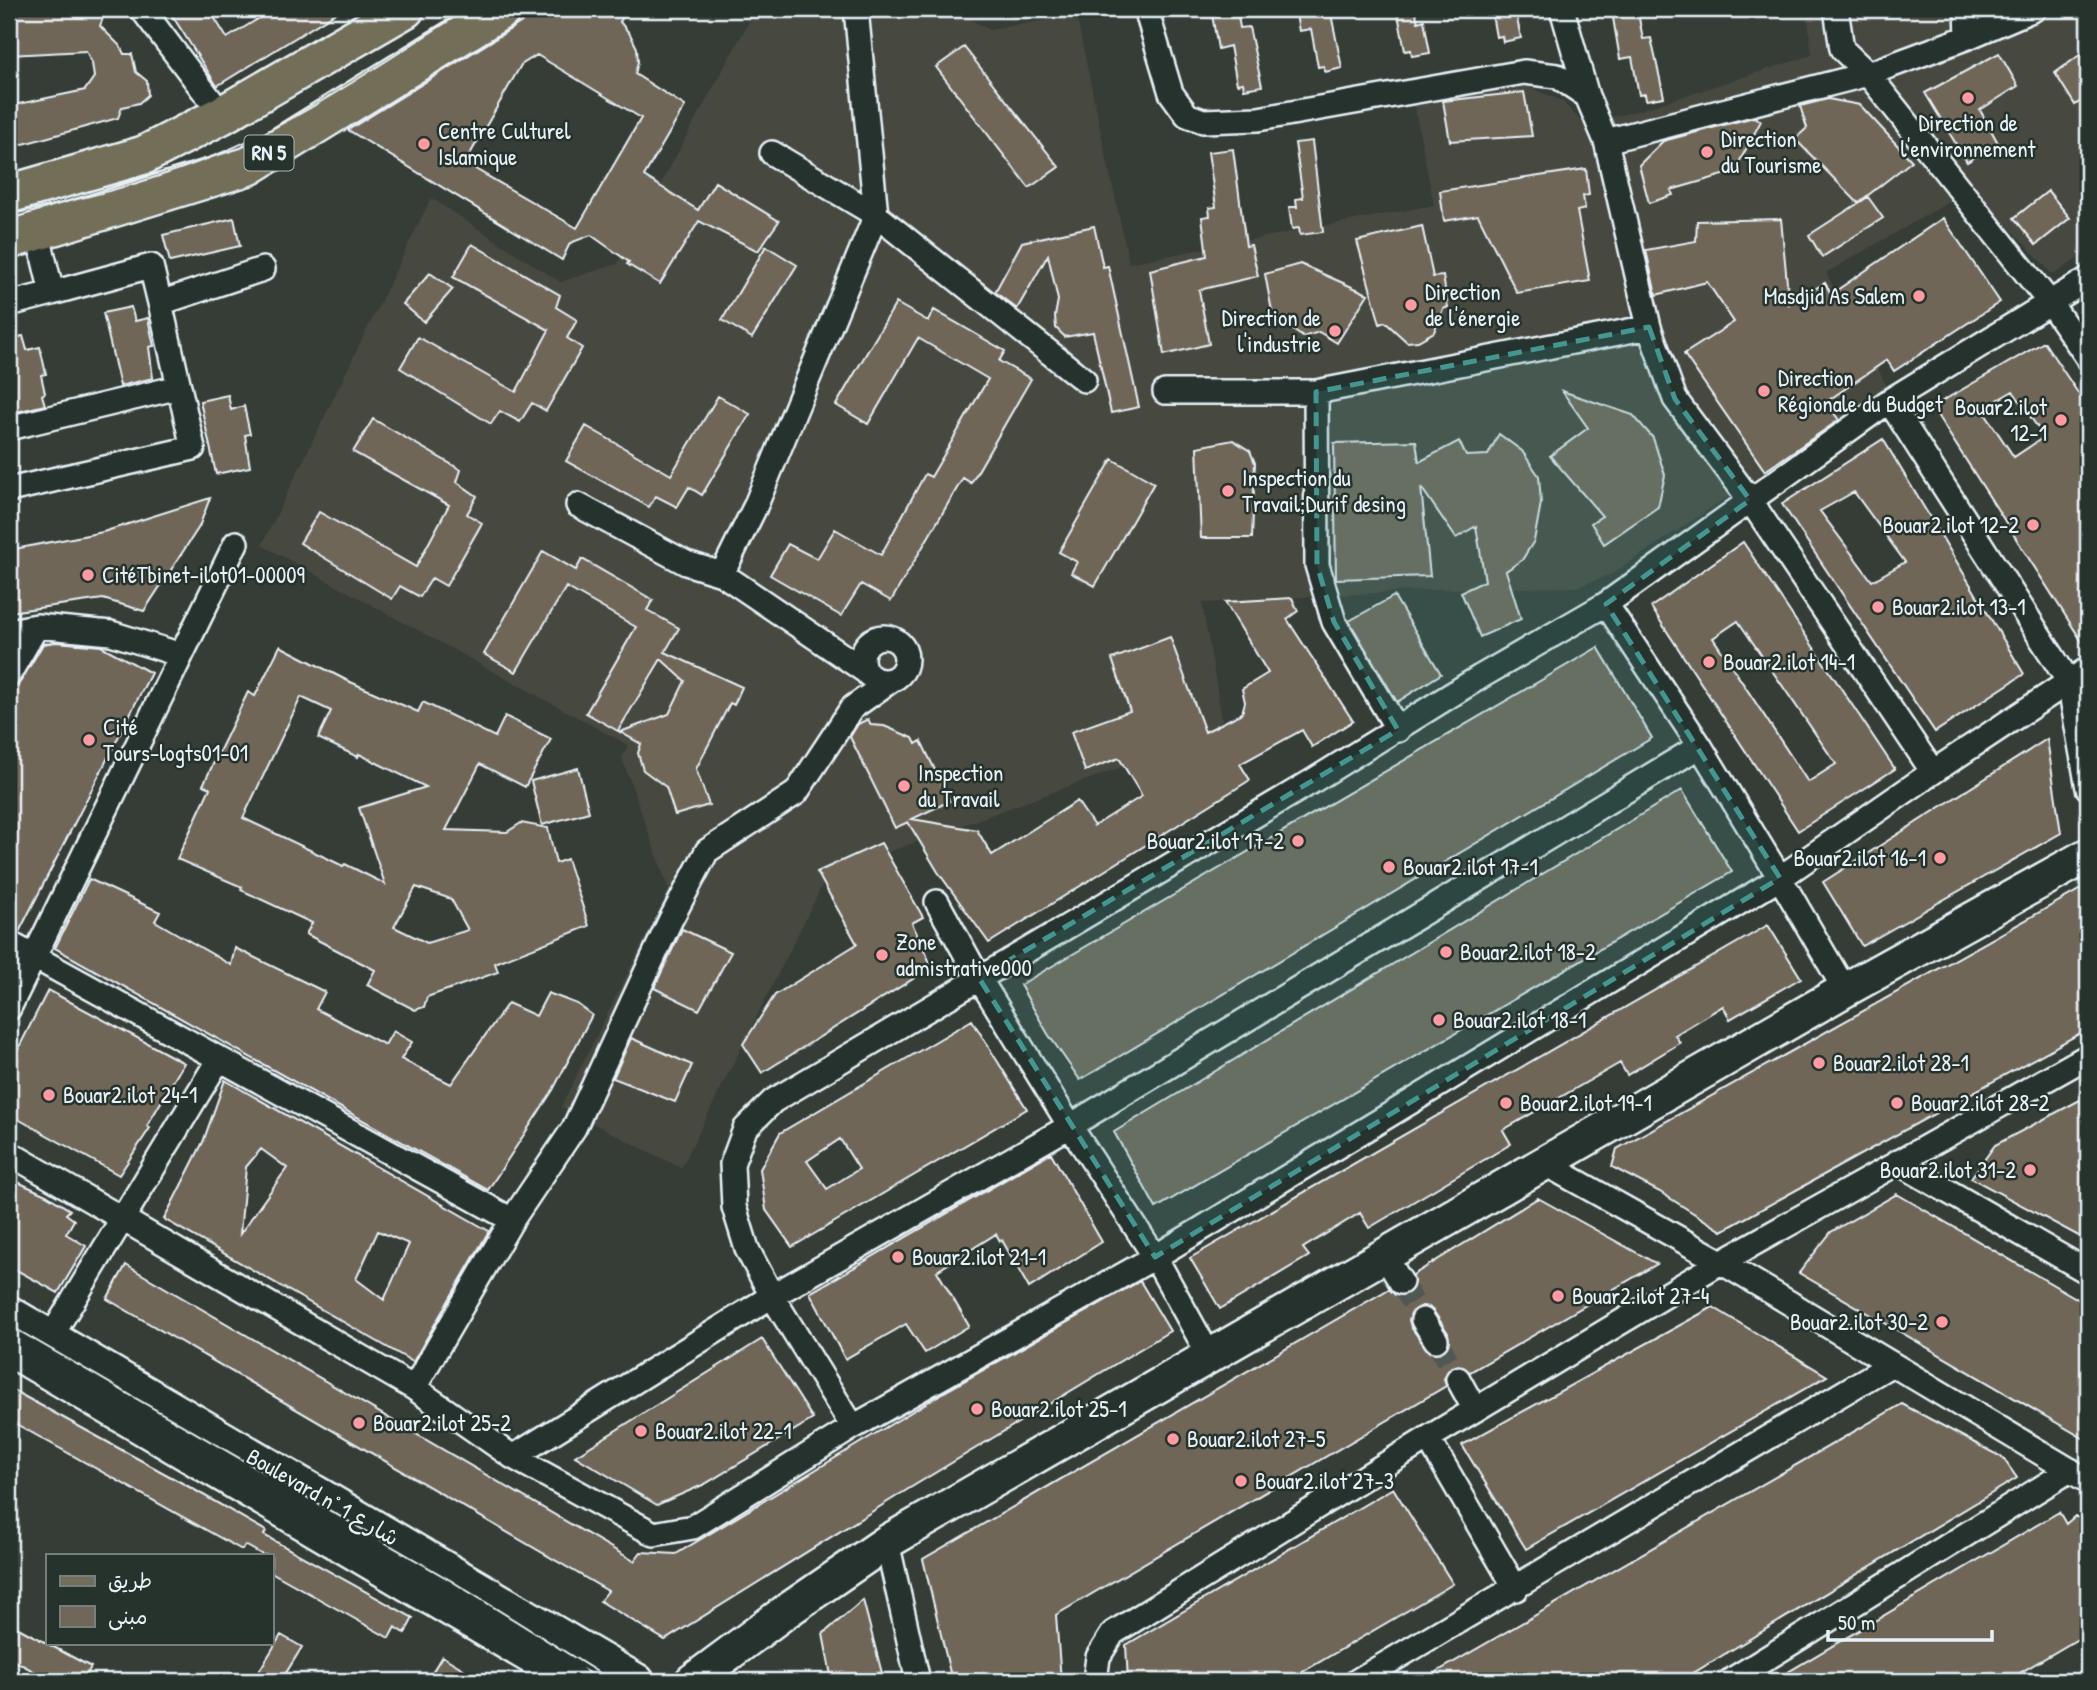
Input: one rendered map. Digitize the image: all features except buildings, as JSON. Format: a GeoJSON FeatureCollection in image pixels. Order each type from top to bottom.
{"type":"FeatureCollection","features":[{"type":"Feature","properties":{"kind":"main road","name":"RN 5"},"geometry":{"type":"LineString","coordinates":[[9,194],[144,155],[222,115],[405,9]]}},
{"type":"Feature","properties":{"kind":"main road","name":"RN 5"},"geometry":{"type":"LineString","coordinates":[[23,235],[249,166],[503,9]]}},
{"type":"Feature","properties":{"kind":"street"},"geometry":{"type":"LineString","coordinates":[[142,9],[222,115]]}},
{"type":"Feature","properties":{"kind":"street"},"geometry":{"type":"LineString","coordinates":[[722,574],[755,507],[876,215],[856,9]]}},
{"type":"Feature","properties":{"kind":"street"},"geometry":{"type":"LineString","coordinates":[[1146,9],[1171,93],[1187,115],[1203,121],[1258,119],[1524,72],[1557,76],[1587,96]]}},
{"type":"Feature","properties":{"kind":"street"},"geometry":{"type":"LineString","coordinates":[[1562,9],[1587,96],[1606,141],[1649,327],[1675,399],[1750,500],[1933,772]]}},
{"type":"Feature","properties":{"kind":"street"},"geometry":{"type":"LineString","coordinates":[[1836,9],[1842,48],[1868,74],[2050,303],[2088,358]]}},
{"type":"Feature","properties":{"kind":"street"},"geometry":{"type":"LineString","coordinates":[[1968,9],[1968,37]]}},
{"type":"Feature","properties":{"kind":"street"},"geometry":{"type":"LineString","coordinates":[[1606,141],[1868,74],[1968,37],[2027,10]]}},
{"type":"Feature","properties":{"kind":"street"},"geometry":{"type":"LineString","coordinates":[[772,153],[876,215],[1084,380]]}},
{"type":"Feature","properties":{"kind":"street"},"geometry":{"type":"LineString","coordinates":[[23,235],[52,293]]}},
{"type":"Feature","properties":{"kind":"street"},"geometry":{"type":"LineString","coordinates":[[9,304],[151,266],[193,448],[9,490]]}},
{"type":"Feature","properties":{"kind":"street"},"geometry":{"type":"LineString","coordinates":[[160,303],[263,269]]}},
{"type":"Feature","properties":{"kind":"street"},"geometry":{"type":"LineString","coordinates":[[853,1427],[772,1296],[747,1249],[734,1208],[732,1164],[745,1129],[773,1101],[1606,604],[1889,401],[2088,279]]}},
{"type":"Feature","properties":{"kind":"street"},"geometry":{"type":"LineString","coordinates":[[1165,392],[1316,392],[1649,327]]}},
{"type":"Feature","properties":{"kind":"street"},"geometry":{"type":"LineString","coordinates":[[9,428],[179,387]]}},
{"type":"Feature","properties":{"kind":"street"},"geometry":{"type":"LineString","coordinates":[[1316,392],[1317,565],[1334,622],[1398,730]]}},
{"type":"Feature","properties":{"kind":"street"},"geometry":{"type":"LineString","coordinates":[[1889,401],[2069,682],[2088,788]]}},
{"type":"Feature","properties":{"kind":"street"},"geometry":{"type":"LineString","coordinates":[[578,505],[686,563],[722,574],[876,680],[890,681]]}},
{"type":"Feature","properties":{"kind":"street"},"geometry":{"type":"LineString","coordinates":[[9,1007],[236,543]]}},
{"type":"Feature","properties":{"kind":"street"},"geometry":{"type":"LineString","coordinates":[[1606,604],[1700,746],[1845,990]]}},
{"type":"Feature","properties":{"kind":"street"},"geometry":{"type":"LineString","coordinates":[[9,631],[37,626],[111,632],[181,655]]}},
{"type":"Feature","properties":{"kind":"street"},"geometry":{"type":"LineString","coordinates":[[9,674],[37,626]]}},
{"type":"Feature","properties":{"kind":"street"},"geometry":{"type":"LineString","coordinates":[[414,1388],[512,1220],[574,1128],[670,921],[707,850],[796,793],[852,708],[902,673],[905,652],[895,640],[881,638],[868,644],[862,657],[866,671]]}},
{"type":"Feature","properties":{"kind":"street"},"geometry":{"type":"LineString","coordinates":[[9,1153],[414,1388],[513,1457],[654,1534],[693,1527],[853,1427],[1155,1257],[1780,878],[2088,669]]}},
{"type":"Feature","properties":{"kind":"street"},"geometry":{"type":"LineString","coordinates":[[513,1457],[772,1296],[1070,1126],[1700,746]]}},
{"type":"Feature","properties":{"kind":"street"},"geometry":{"type":"LineString","coordinates":[[692,1681],[785,1612],[887,1542],[1210,1357],[1392,1268],[1544,1163],[1845,990],[2088,855]]}},
{"type":"Feature","properties":{"kind":"street"},"geometry":{"type":"LineString","coordinates":[[937,902],[979,978],[1155,1257],[1210,1357]]}},
{"type":"Feature","properties":{"kind":"street"},"geometry":{"type":"LineString","coordinates":[[9,943],[512,1220]]}},
{"type":"Feature","properties":{"kind":"street"},"geometry":{"type":"LineString","coordinates":[[51,1338],[219,1059]]}},
{"type":"Feature","properties":{"kind":"street"},"geometry":{"type":"LineString","coordinates":[[1095,1681],[1098,1657],[1114,1633],[1720,1262],[2086,1059]]}},
{"type":"Feature","properties":{"kind":"street"},"geometry":{"type":"LineString","coordinates":[[1897,1162],[2088,1272]]}},
{"type":"Feature","properties":{"kind":"street"},"geometry":{"type":"LineString","coordinates":[[1544,1163],[1720,1262],[2079,1475],[1730,1681]]}},
{"type":"Feature","properties":{"kind":"street","name":"Boulevard n° شارع 1"},"geometry":{"type":"LineString","coordinates":[[9,1313],[638,1681]]}},
{"type":"Feature","properties":{"kind":"street"},"geometry":{"type":"LineString","coordinates":[[1423,1320],[1436,1340]]}},
{"type":"Feature","properties":{"kind":"street","name":"Boulevard n° شارع 1"},"geometry":{"type":"LineString","coordinates":[[9,1349],[572,1681]]}},
{"type":"Feature","properties":{"kind":"street"},"geometry":{"type":"LineString","coordinates":[[1357,1681],[1892,1364]]}},
{"type":"Feature","properties":{"kind":"street"},"geometry":{"type":"LineString","coordinates":[[1458,1379],[1475,1410]]}},
{"type":"Feature","properties":{"kind":"street"},"geometry":{"type":"LineString","coordinates":[[1429,1438],[1516,1589]]}},
{"type":"Feature","properties":{"kind":"street"},"geometry":{"type":"LineString","coordinates":[[887,1542],[918,1681]]}},
{"type":"Feature","properties":{"kind":"street"},"geometry":{"type":"LineString","coordinates":[[638,1681],[660,1681]]}},
{"type":"Feature","properties":{"kind":"highlighted area"},"geometry":{"type":"Polygon","coordinates":[[[1649,327],[1675,399],[1750,500],[1606,604],[1780,878],[1155,1257],[979,978],[1398,730],[1334,622],[1317,565],[1316,392],[1649,327]]]}},
{"type":"Feature","properties":{"kind":"shaded area"},"geometry":{"type":"Polygon","coordinates":[[[756,9],[953,9],[989,30],[1076,15],[1129,263],[1434,205],[1414,105],[1515,81],[1562,101],[1583,124],[1640,110],[1812,55],[1807,9],[2088,9],[2088,252],[2053,275],[1973,188],[1826,273],[1889,390],[1612,574],[1577,587],[1444,589],[1202,603],[1224,730],[828,874],[681,1168],[561,1107],[669,890],[622,758],[628,745],[262,545],[431,198],[560,282],[617,264],[756,9]]]}},
{"type":"Feature","properties":{"kind":"tunnel"},"geometry":{"type":"LineString","coordinates":[[1401,1282],[1423,1320]]}},
{"type":"Feature","properties":{"kind":"tunnel"},"geometry":{"type":"LineString","coordinates":[[1436,1340],[1458,1379]]}},
{"type":"Feature","properties":{"kind":"tram line"},"geometry":{"type":"LineString","coordinates":[[9,215],[135,184],[243,143],[342,89],[468,9]]}},
{"type":"Feature","properties":{"kind":"tram line"},"geometry":{"type":"LineString","coordinates":[[9,1325],[450,1580],[612,1681]]}},
{"type":"Feature","properties":{"kind":"place","name":"Direction de l'environnement"},"geometry":{"type":"Point","coordinates":[1968,98]}},
{"type":"Feature","properties":{"kind":"place","name":"Centre Culturel Islamique"},"geometry":{"type":"Point","coordinates":[424,144]}},
{"type":"Feature","properties":{"kind":"place","name":"Direction du Tourisme"},"geometry":{"type":"Point","coordinates":[1707,152]}},
{"type":"Feature","properties":{"kind":"place","name":"Masdjid As Salem"},"geometry":{"type":"Point","coordinates":[1919,296]}},
{"type":"Feature","properties":{"kind":"place","name":"Direction de l'énergie"},"geometry":{"type":"Point","coordinates":[1411,305]}},
{"type":"Feature","properties":{"kind":"place","name":"Direction de l'industrie"},"geometry":{"type":"Point","coordinates":[1335,331]}},
{"type":"Feature","properties":{"kind":"place","name":"Direction Régionale du Budget"},"geometry":{"type":"Point","coordinates":[1764,391]}},
{"type":"Feature","properties":{"kind":"place","name":"Bouar2.ilot 12-1"},"geometry":{"type":"Point","coordinates":[2061,420]}},
{"type":"Feature","properties":{"kind":"place","name":"Inspection du Travail;Durif desing"},"geometry":{"type":"Point","coordinates":[1228,491]}},
{"type":"Feature","properties":{"kind":"place","name":"Bouar2.ilot 12-2"},"geometry":{"type":"Point","coordinates":[2033,525]}},
{"type":"Feature","properties":{"kind":"place","name":"CitéTbinet-ilot01-00009"},"geometry":{"type":"Point","coordinates":[88,575]}},
{"type":"Feature","properties":{"kind":"place","name":"Bouar2.ilot 13-1"},"geometry":{"type":"Point","coordinates":[1878,607]}},
{"type":"Feature","properties":{"kind":"place","name":"Bouar2.ilot 14-1"},"geometry":{"type":"Point","coordinates":[1709,662]}},
{"type":"Feature","properties":{"kind":"place","name":"Cité Tours-logts01-01"},"geometry":{"type":"Point","coordinates":[89,740]}},
{"type":"Feature","properties":{"kind":"place","name":"Inspection du Travail"},"geometry":{"type":"Point","coordinates":[904,786]}},
{"type":"Feature","properties":{"kind":"place","name":"Bouar2.ilot 17-2"},"geometry":{"type":"Point","coordinates":[1298,841]}},
{"type":"Feature","properties":{"kind":"place","name":"Bouar2.ilot 16-1"},"geometry":{"type":"Point","coordinates":[1940,858]}},
{"type":"Feature","properties":{"kind":"place","name":"Bouar2.ilot 17-1"},"geometry":{"type":"Point","coordinates":[1389,867]}},
{"type":"Feature","properties":{"kind":"place","name":"Bouar2.ilot 18-2"},"geometry":{"type":"Point","coordinates":[1446,952]}},
{"type":"Feature","properties":{"kind":"place","name":"Zone admistrative000"},"geometry":{"type":"Point","coordinates":[882,955]}},
{"type":"Feature","properties":{"kind":"place","name":"Bouar2.ilot 18-1"},"geometry":{"type":"Point","coordinates":[1439,1020]}},
{"type":"Feature","properties":{"kind":"place","name":"Bouar2.ilot 28-1"},"geometry":{"type":"Point","coordinates":[1819,1063]}},
{"type":"Feature","properties":{"kind":"place","name":"Bouar2.ilot 24-1"},"geometry":{"type":"Point","coordinates":[49,1095]}},
{"type":"Feature","properties":{"kind":"place","name":"Bouar2.ilot 19-1"},"geometry":{"type":"Point","coordinates":[1506,1103]}},
{"type":"Feature","properties":{"kind":"place","name":"Bouar2.ilot 28-2"},"geometry":{"type":"Point","coordinates":[1897,1103]}},
{"type":"Feature","properties":{"kind":"place","name":"Bouar2.ilot 31-2"},"geometry":{"type":"Point","coordinates":[2030,1170]}},
{"type":"Feature","properties":{"kind":"place","name":"Bouar2.ilot 21-1"},"geometry":{"type":"Point","coordinates":[898,1257]}},
{"type":"Feature","properties":{"kind":"place","name":"Bouar2.ilot 27-4"},"geometry":{"type":"Point","coordinates":[1558,1296]}},
{"type":"Feature","properties":{"kind":"place","name":"Bouar2.ilot 30-2"},"geometry":{"type":"Point","coordinates":[1942,1322]}},
{"type":"Feature","properties":{"kind":"place","name":"Bouar2.ilot 25-1"},"geometry":{"type":"Point","coordinates":[977,1409]}},
{"type":"Feature","properties":{"kind":"place","name":"Bouar2.ilot 25-2"},"geometry":{"type":"Point","coordinates":[359,1423]}},
{"type":"Feature","properties":{"kind":"place","name":"Bouar2.ilot 22-1"},"geometry":{"type":"Point","coordinates":[641,1431]}},
{"type":"Feature","properties":{"kind":"place","name":"Bouar2.ilot 27-5"},"geometry":{"type":"Point","coordinates":[1173,1439]}},
{"type":"Feature","properties":{"kind":"place","name":"Bouar2.ilot 27-3"},"geometry":{"type":"Point","coordinates":[1241,1481]}}]}
